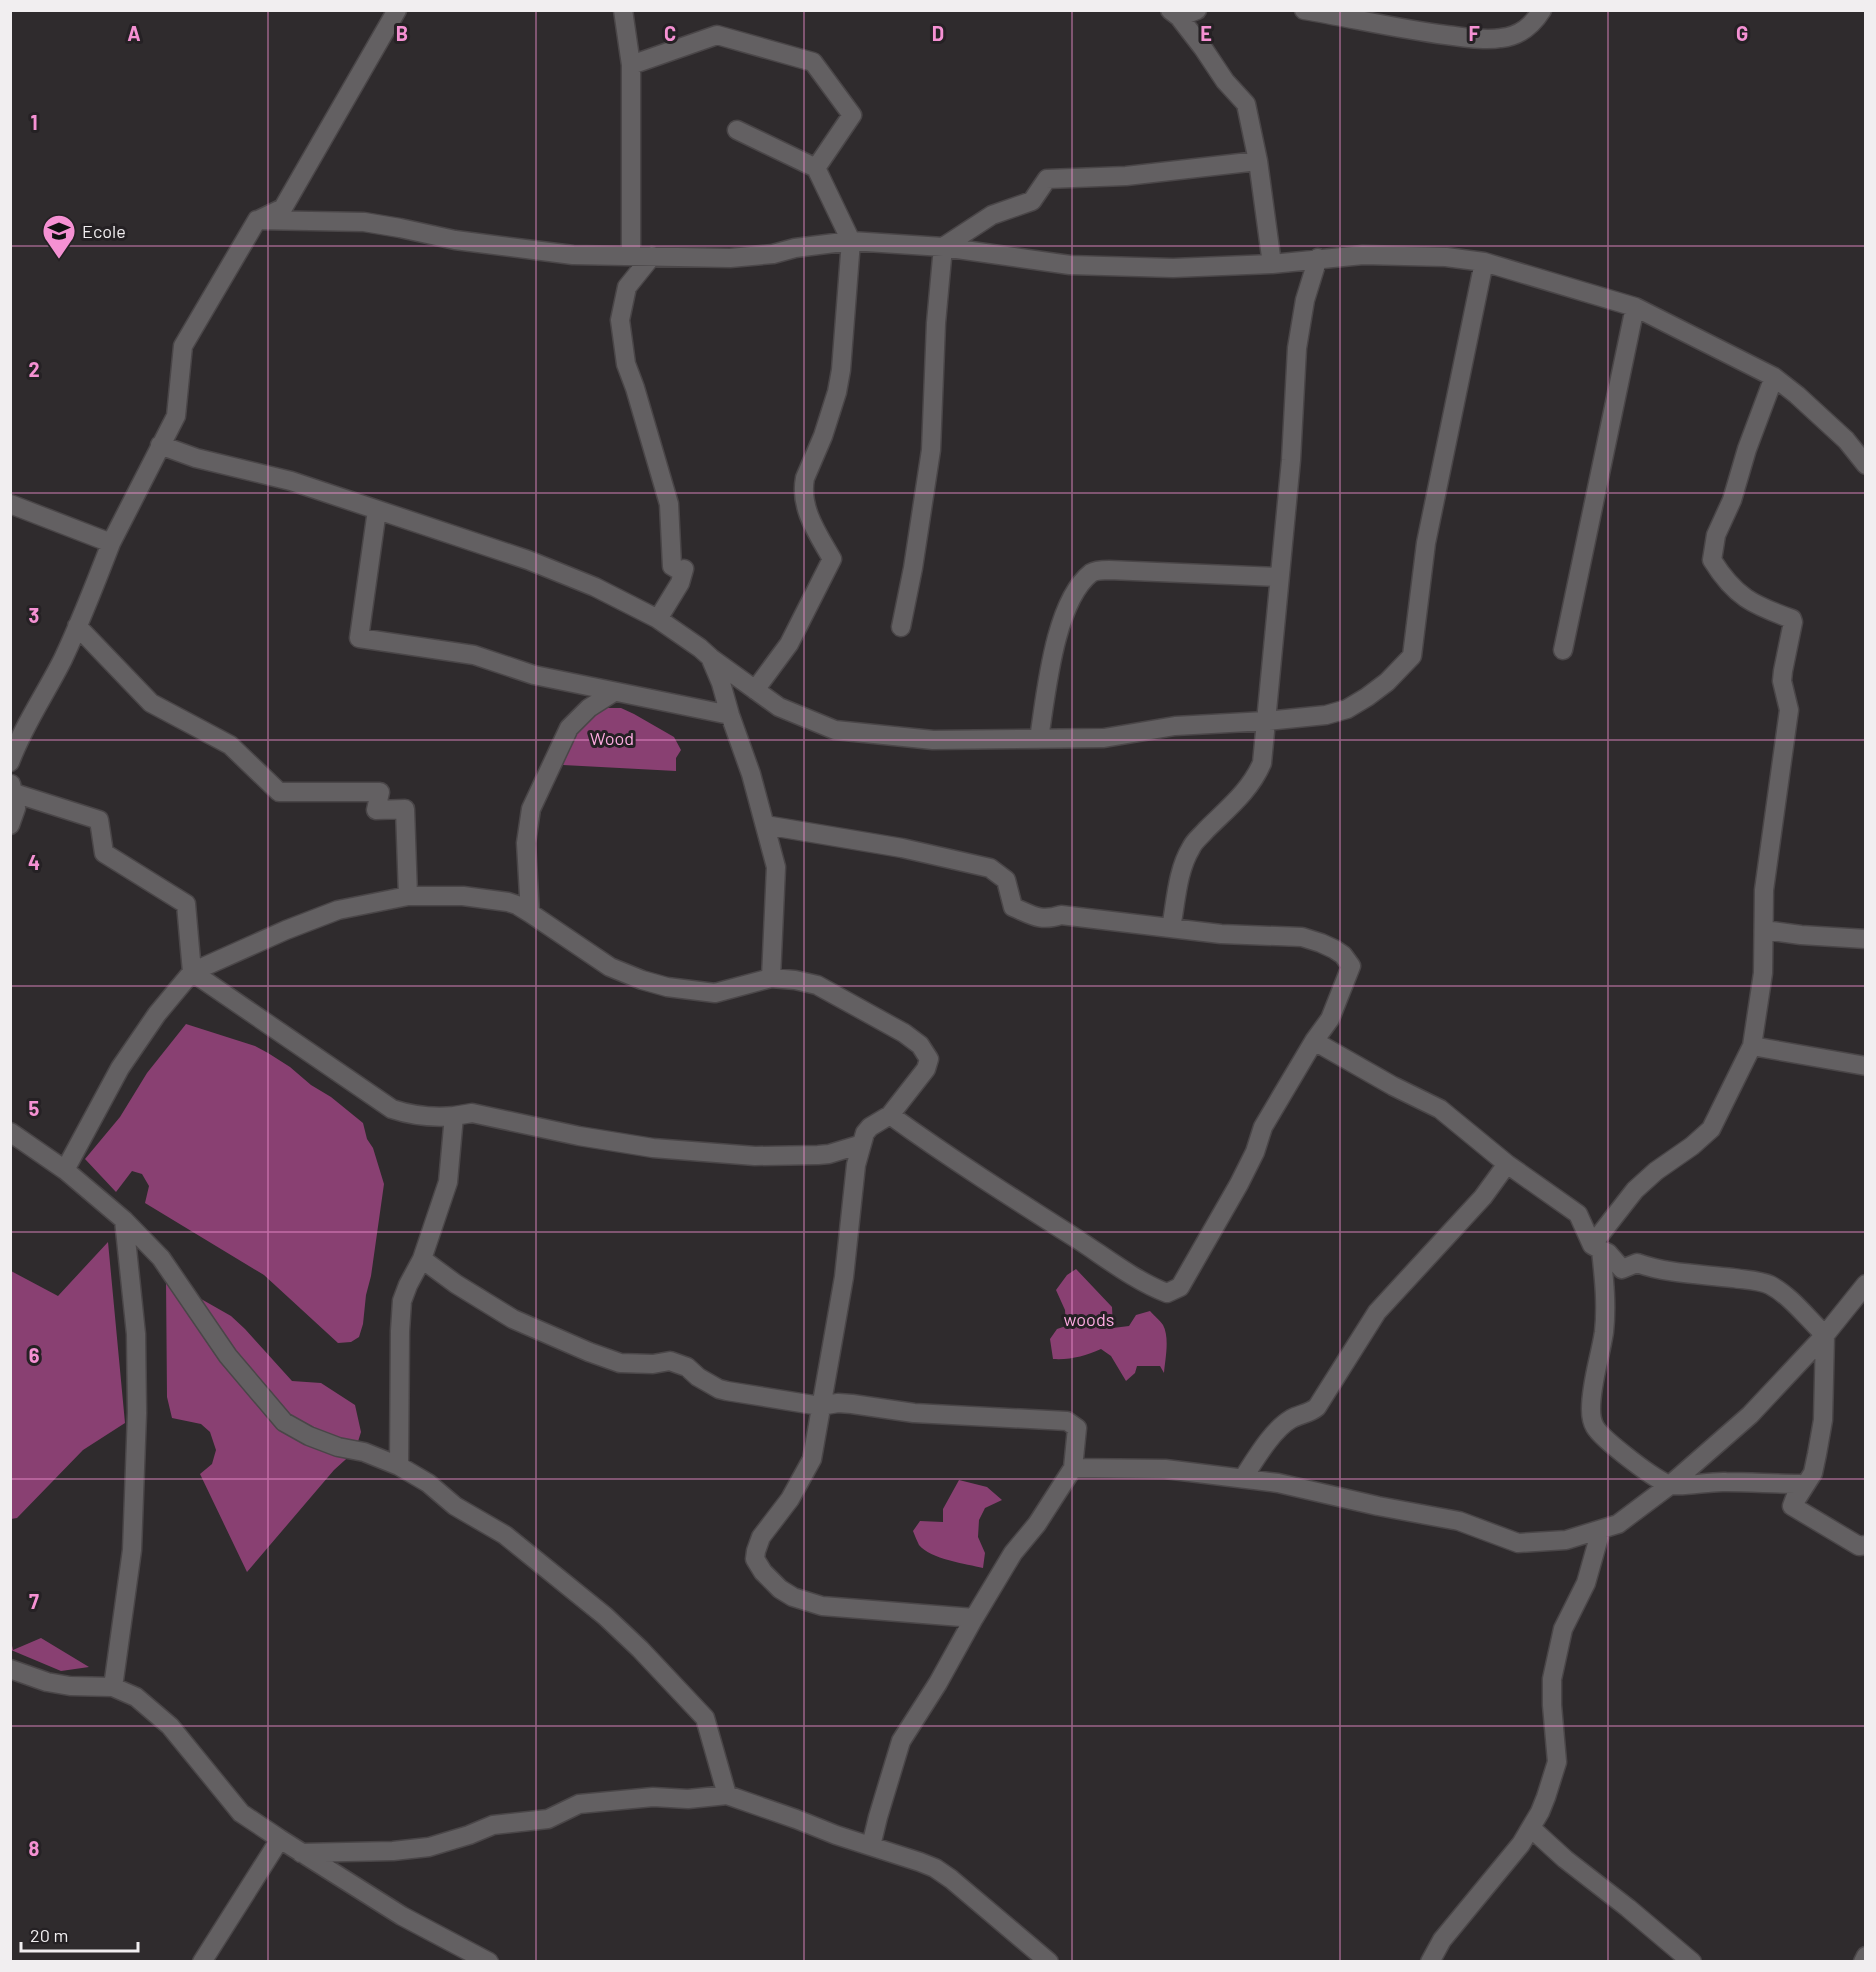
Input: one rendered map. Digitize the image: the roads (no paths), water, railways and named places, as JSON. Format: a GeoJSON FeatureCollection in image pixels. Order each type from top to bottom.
{"type":"FeatureCollection","features":[{"type":"Feature","properties":{"kind":"street"},"geometry":{"type":"LineString","coordinates":[[10,762],[77,626],[111,543],[176,416],[183,346],[257,220],[284,208],[397,10]]}},
{"type":"Feature","properties":{"kind":"street"},"geometry":{"type":"LineString","coordinates":[[623,10],[631,65],[631,255]]}},
{"type":"Feature","properties":{"kind":"street"},"geometry":{"type":"LineString","coordinates":[[1174,14],[1197,10]]}},
{"type":"Feature","properties":{"kind":"street"},"geometry":{"type":"LineString","coordinates":[[1304,10],[1404,30],[1467,38],[1501,39],[1530,27],[1542,10]]}},
{"type":"Feature","properties":{"kind":"street"},"geometry":{"type":"LineString","coordinates":[[1174,14],[1203,48],[1225,81],[1246,104],[1258,161],[1272,264]]}},
{"type":"Feature","properties":{"kind":"street"},"geometry":{"type":"LineString","coordinates":[[631,65],[717,35],[813,63],[852,116],[816,168]]}},
{"type":"Feature","properties":{"kind":"street"},"geometry":{"type":"LineString","coordinates":[[737,130],[816,168],[851,241],[841,370],[837,392],[823,436],[803,486],[808,514],[831,559],[789,644],[755,690]]}},
{"type":"Feature","properties":{"kind":"street"},"geometry":{"type":"LineString","coordinates":[[943,247],[992,215],[1032,201],[1047,179],[1126,176],[1258,161]]}},
{"type":"Feature","properties":{"kind":"street"},"geometry":{"type":"LineString","coordinates":[[257,220],[364,222],[514,249],[573,255],[730,258],[773,254],[795,248],[851,241],[943,247],[1070,265],[1173,268],[1272,264],[1363,255],[1446,257],[1484,262],[1635,307],[1774,377],[1846,440],[1866,465]]}},
{"type":"Feature","properties":{"kind":"street"},"geometry":{"type":"LineString","coordinates":[[901,627],[913,568],[931,450],[936,323],[943,247]]}},
{"type":"Feature","properties":{"kind":"street"},"geometry":{"type":"LineString","coordinates":[[652,256],[627,286],[620,320],[626,364],[669,504],[672,566],[682,572],[684,569],[680,583],[658,619]]}},
{"type":"Feature","properties":{"kind":"street"},"geometry":{"type":"LineString","coordinates":[[1171,928],[1180,876],[1192,845],[1243,794],[1255,778],[1262,763],[1291,460],[1297,348],[1305,300],[1318,258]]}},
{"type":"Feature","properties":{"kind":"street"},"geometry":{"type":"LineString","coordinates":[[160,446],[196,458],[291,481],[528,560],[595,587],[658,619],[779,707],[835,730],[933,740],[1104,738],[1175,726],[1326,715],[1347,709],[1367,697],[1387,682],[1412,656],[1426,543],[1484,262]]}},
{"type":"Feature","properties":{"kind":"street"},"geometry":{"type":"LineString","coordinates":[[1563,650],[1635,307]]}},
{"type":"Feature","properties":{"kind":"street"},"geometry":{"type":"LineString","coordinates":[[1597,1247],[1635,1190],[1711,1129],[1752,1046],[1763,973],[1764,890],[1789,713],[1782,681],[1793,622],[1792,619],[1761,608],[1738,594],[1712,560],[1716,535],[1732,500],[1747,449],[1774,377]]}},
{"type":"Feature","properties":{"kind":"street"},"geometry":{"type":"LineString","coordinates":[[10,504],[111,543]]}},
{"type":"Feature","properties":{"kind":"street"},"geometry":{"type":"LineString","coordinates":[[377,510],[358,638],[474,655],[534,675],[730,715]]}},
{"type":"Feature","properties":{"kind":"street"},"geometry":{"type":"LineString","coordinates":[[1039,739],[1058,635],[1077,590],[1093,572],[1109,570],[1279,577]]}},
{"type":"Feature","properties":{"kind":"street"},"geometry":{"type":"LineString","coordinates":[[77,626],[150,703],[230,745],[279,792],[380,792],[376,810],[405,809],[408,896]]}},
{"type":"Feature","properties":{"kind":"street"},"geometry":{"type":"LineString","coordinates":[[710,657],[722,683],[730,715],[751,774],[776,867],[771,978]]}},
{"type":"Feature","properties":{"kind":"street"},"geometry":{"type":"LineString","coordinates":[[530,913],[526,843],[531,809],[569,728],[589,708],[614,692]]}},
{"type":"Feature","properties":{"kind":"street"},"geometry":{"type":"LineString","coordinates":[[12,788],[99,820],[104,853],[186,904],[192,972]]}},
{"type":"Feature","properties":{"kind":"street"},"geometry":{"type":"LineString","coordinates":[[10,825],[16,811],[12,788]]}},
{"type":"Feature","properties":{"kind":"street"},"geometry":{"type":"LineString","coordinates":[[765,825],[902,848],[990,868],[1006,880],[1013,907],[1038,918],[1049,919],[1061,915],[1221,934],[1302,937],[1321,943],[1343,955],[1349,962],[1351,970],[1330,1019],[1314,1041],[1263,1127],[1255,1152],[1224,1212],[1179,1287],[1167,1293],[1074,1237],[942,1152],[890,1115]]}},
{"type":"Feature","properties":{"kind":"street"},"geometry":{"type":"LineString","coordinates":[[65,1170],[120,1068],[157,1014],[192,972],[286,930],[338,910],[408,896],[463,897],[508,902],[530,913],[610,967],[651,983],[715,993],[771,978],[817,985],[904,1033],[926,1051],[929,1059],[926,1069],[890,1115],[870,1127],[865,1133],[856,1165],[844,1277],[812,1459],[790,1499],[761,1537],[756,1559],[763,1572],[780,1589],[793,1597],[822,1606],[974,1618]]}},
{"type":"Feature","properties":{"kind":"street"},"geometry":{"type":"LineString","coordinates":[[1764,930],[1800,935],[1866,939]]}},
{"type":"Feature","properties":{"kind":"street"},"geometry":{"type":"LineString","coordinates":[[192,972],[392,1109],[411,1115],[429,1117],[472,1113],[579,1136],[652,1148],[755,1156],[829,1154],[862,1144]]}},
{"type":"Feature","properties":{"kind":"street"},"geometry":{"type":"LineString","coordinates":[[1314,1041],[1393,1086],[1440,1109],[1507,1164],[1578,1214],[1597,1247],[1606,1292],[1604,1334],[1594,1381],[1592,1420],[1602,1436],[1630,1460],[1670,1485],[1726,1482],[1800,1484],[1792,1506]]}},
{"type":"Feature","properties":{"kind":"street"},"geometry":{"type":"LineString","coordinates":[[1752,1046],[1866,1066]]}},
{"type":"Feature","properties":{"kind":"street"},"geometry":{"type":"LineString","coordinates":[[399,1466],[402,1301],[422,1259],[448,1182],[454,1116]]}},
{"type":"Feature","properties":{"kind":"street"},"geometry":{"type":"LineString","coordinates":[[10,1132],[65,1170],[124,1220],[162,1258],[228,1356],[284,1422],[338,1447],[364,1452],[399,1466],[428,1483],[455,1506],[505,1536],[605,1616],[646,1655],[705,1718],[727,1795]]}},
{"type":"Feature","properties":{"kind":"street"},"geometry":{"type":"LineString","coordinates":[[1243,1478],[1269,1441],[1289,1420],[1312,1412],[1317,1407],[1377,1312],[1483,1197],[1507,1164]]}},
{"type":"Feature","properties":{"kind":"street"},"geometry":{"type":"LineString","coordinates":[[113,1687],[132,1550],[137,1413],[136,1334],[124,1220]]}},
{"type":"Feature","properties":{"kind":"street"},"geometry":{"type":"LineString","coordinates":[[1597,1247],[1608,1253],[1622,1269],[1637,1263],[1654,1270],[1747,1280],[1769,1285],[1797,1307],[1825,1335],[1823,1420],[1817,1454],[1813,1473],[1792,1506]]}},
{"type":"Feature","properties":{"kind":"street"},"geometry":{"type":"LineString","coordinates":[[422,1259],[456,1284],[513,1319],[620,1363],[654,1364],[670,1361],[687,1367],[698,1377],[719,1389],[820,1406],[838,1403],[914,1413],[1063,1420],[1072,1423],[1077,1428],[1073,1468],[1037,1524],[1013,1553],[938,1683],[901,1741],[871,1846]]}},
{"type":"Feature","properties":{"kind":"street"},"geometry":{"type":"LineString","coordinates":[[1073,1468],[1166,1469],[1278,1483],[1378,1506],[1459,1521],[1518,1543],[1566,1540],[1618,1524],[1670,1485],[1750,1415],[1825,1335],[1866,1284]]}},
{"type":"Feature","properties":{"kind":"street"},"geometry":{"type":"LineString","coordinates":[[1792,1506],[1859,1546],[1866,1545]]}},
{"type":"Feature","properties":{"kind":"street"},"geometry":{"type":"LineString","coordinates":[[1430,1962],[1442,1940],[1521,1844],[1546,1797],[1557,1762],[1552,1679],[1558,1647],[1566,1621],[1586,1582],[1601,1530]]}},
{"type":"Feature","properties":{"kind":"street"},"geometry":{"type":"LineString","coordinates":[[10,1669],[47,1682],[70,1686],[113,1687],[136,1697],[170,1726],[241,1813],[402,1917],[489,1962]]}},
{"type":"Feature","properties":{"kind":"street"},"geometry":{"type":"LineString","coordinates":[[301,1853],[393,1851],[429,1846],[493,1826],[548,1819],[579,1804],[653,1797],[688,1799],[727,1795],[836,1835],[920,1862],[943,1873],[1049,1962]]}},
{"type":"Feature","properties":{"kind":"street"},"geometry":{"type":"LineString","coordinates":[[1531,1828],[1565,1859],[1692,1962]]}},
{"type":"Feature","properties":{"kind":"street"},"geometry":{"type":"LineString","coordinates":[[202,1962],[280,1839]]}},
{"type":"Feature","properties":{"kind":"street"},"geometry":{"type":"LineString","coordinates":[[1863,1962],[1866,1956]]}},
{"type":"Feature","properties":{"kind":"place","name":"Ecole"},"geometry":{"type":"Point","coordinates":[59,260]}},
{"type":"Feature","properties":{"kind":"park label","name":"Wood"},"geometry":{"type":"Point","coordinates":[612,738]}},
{"type":"Feature","properties":{"kind":"park label","name":"woods"},"geometry":{"type":"Point","coordinates":[1089,1319]}}]}
